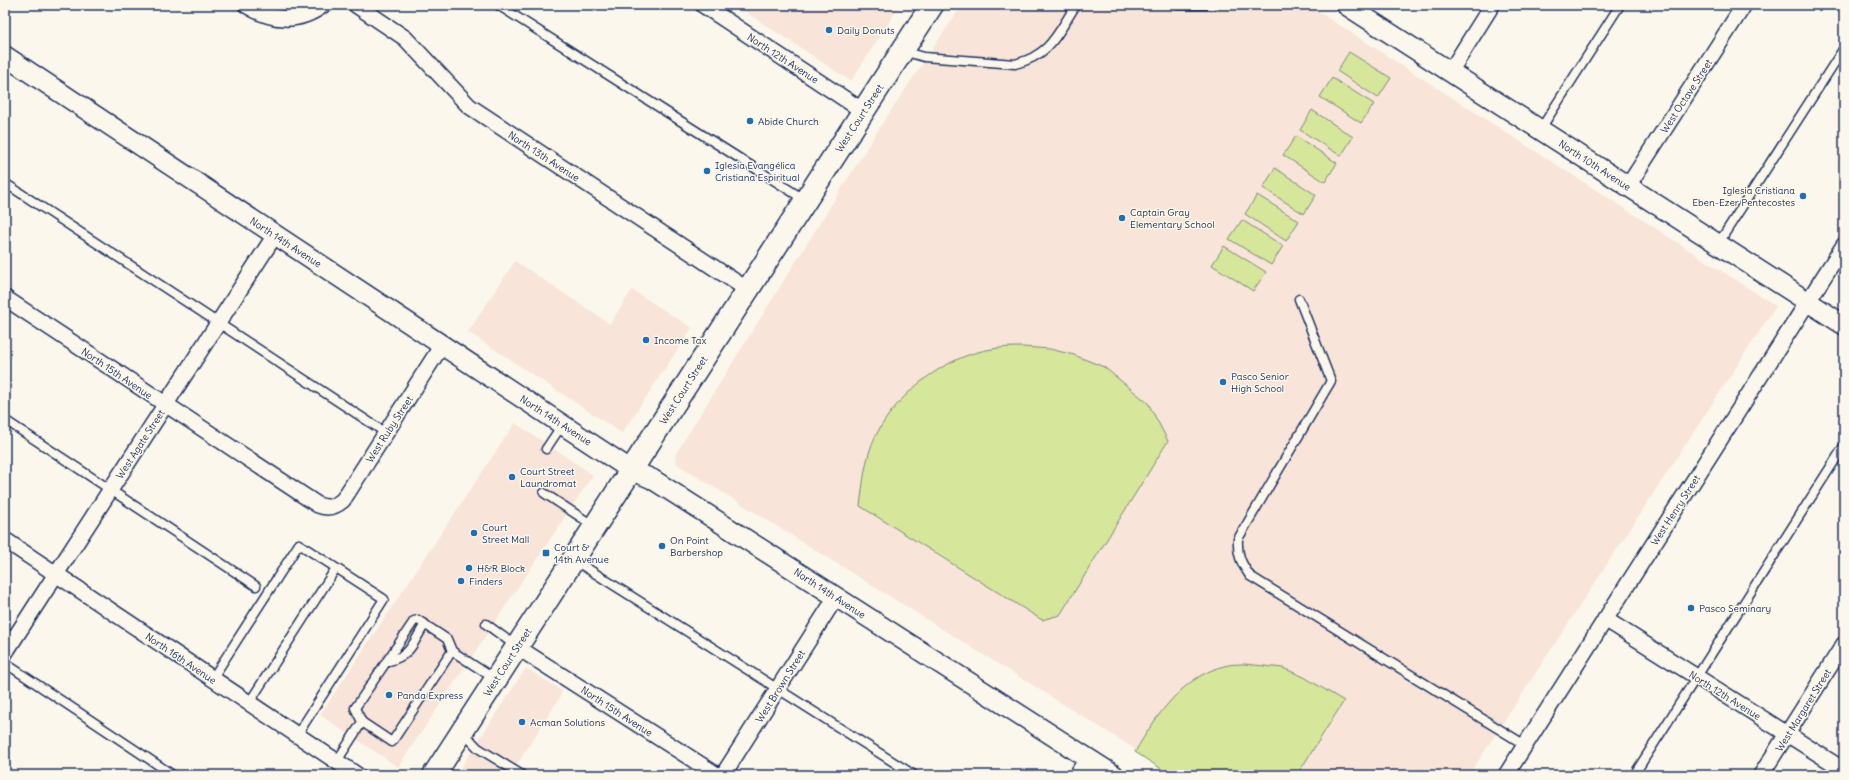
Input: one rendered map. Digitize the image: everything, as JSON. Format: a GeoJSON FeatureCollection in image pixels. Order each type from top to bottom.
{"type":"FeatureCollection","features":[{"type":"Feature","properties":{"kind":"main road","name":"West Court Street"},"geometry":{"type":"LineString","coordinates":[[434,775],[932,5]]}},
{"type":"Feature","properties":{"kind":"street"},"geometry":{"type":"LineString","coordinates":[[246,5],[267,16],[288,19],[300,17],[323,5]]}},
{"type":"Feature","properties":{"kind":"street","name":"North 13th Avenue"},"geometry":{"type":"LineString","coordinates":[[356,5],[405,38],[469,106],[748,290]]}},
{"type":"Feature","properties":{"kind":"street","name":"North 12th Avenue"},"geometry":{"type":"LineString","coordinates":[[703,5],[864,111]]}},
{"type":"Feature","properties":{"kind":"street","name":"North 10th Avenue"},"geometry":{"type":"LineString","coordinates":[[1346,5],[1363,13],[1450,72],[1844,325]]}},
{"type":"Feature","properties":{"kind":"street"},"geometry":{"type":"LineString","coordinates":[[1450,72],[1492,5]]}},
{"type":"Feature","properties":{"kind":"street","name":"West Octave Street"},"geometry":{"type":"LineString","coordinates":[[1628,186],[1744,5]]}},
{"type":"Feature","properties":{"kind":"street","name":"North 14th Avenue"},"geometry":{"type":"LineString","coordinates":[[5,56],[631,470],[652,479],[1114,775]]}},
{"type":"Feature","properties":{"kind":"street","name":"West Agate Street"},"geometry":{"type":"LineString","coordinates":[[5,653],[275,235]]}},
{"type":"Feature","properties":{"kind":"street","name":"West Henry Street"},"geometry":{"type":"LineString","coordinates":[[1506,775],[1844,245]]}},
{"type":"Feature","properties":{"kind":"street","name":"North 15th Avenue"},"geometry":{"type":"LineString","coordinates":[[5,298],[318,505],[331,507]]}},
{"type":"Feature","properties":{"kind":"street","name":"West Ruby Street"},"geometry":{"type":"LineString","coordinates":[[331,507],[343,500],[442,345]]}},
{"type":"Feature","properties":{"kind":"street","name":"North 16th Avenue"},"geometry":{"type":"LineString","coordinates":[[5,540],[357,775]]}},
{"type":"Feature","properties":{"kind":"street","name":"West Brown Street"},"geometry":{"type":"LineString","coordinates":[[724,775],[836,598]]}},
{"type":"Feature","properties":{"kind":"street","name":"North 12th Avenue"},"geometry":{"type":"LineString","coordinates":[[1605,619],[1844,770]]}},
{"type":"Feature","properties":{"kind":"street","name":"West Margaret Street"},"geometry":{"type":"LineString","coordinates":[[1761,775],[1844,644]]}},
{"type":"Feature","properties":{"kind":"street","name":"North 15th Avenue"},"geometry":{"type":"LineString","coordinates":[[517,647],[717,775]]}},
{"type":"Feature","properties":{"kind":"street"},"geometry":{"type":"LineString","coordinates":[[1077,775],[1087,758]]}},
{"type":"Feature","properties":{"kind":"lane"},"geometry":{"type":"LineString","coordinates":[[498,5],[806,200]]}},
{"type":"Feature","properties":{"kind":"lane"},"geometry":{"type":"LineString","coordinates":[[902,51],[924,58],[1015,64],[1027,61],[1038,56],[1047,49],[1076,5]]}},
{"type":"Feature","properties":{"kind":"lane"},"geometry":{"type":"LineString","coordinates":[[1177,5],[1213,5]]}},
{"type":"Feature","properties":{"kind":"lane"},"geometry":{"type":"LineString","coordinates":[[1540,130],[1620,5]]}},
{"type":"Feature","properties":{"kind":"lane"},"geometry":{"type":"LineString","coordinates":[[1718,244],[1844,48]]}},
{"type":"Feature","properties":{"kind":"lane"},"geometry":{"type":"LineString","coordinates":[[5,183],[386,433]]}},
{"type":"Feature","properties":{"kind":"lane"},"geometry":{"type":"LineString","coordinates":[[1298,299],[1331,381],[1238,539],[1237,553],[1240,562],[1250,576],[1525,745]]}},
{"type":"Feature","properties":{"kind":"lane"},"geometry":{"type":"LineString","coordinates":[[5,420],[256,586]]}},
{"type":"Feature","properties":{"kind":"lane"},"geometry":{"type":"LineString","coordinates":[[546,449],[562,425]]}},
{"type":"Feature","properties":{"kind":"lane"},"geometry":{"type":"LineString","coordinates":[[1634,775],[1844,446]]}},
{"type":"Feature","properties":{"kind":"lane"},"geometry":{"type":"LineString","coordinates":[[544,493],[595,526]]}},
{"type":"Feature","properties":{"kind":"lane"},"geometry":{"type":"LineString","coordinates":[[212,679],[299,544],[384,599],[296,735]]}},
{"type":"Feature","properties":{"kind":"lane"},"geometry":{"type":"LineString","coordinates":[[574,559],[914,775]]}},
{"type":"Feature","properties":{"kind":"lane"},"geometry":{"type":"LineString","coordinates":[[249,703],[336,568]]}},
{"type":"Feature","properties":{"kind":"lane"},"geometry":{"type":"LineString","coordinates":[[452,651],[392,742],[362,722],[355,708],[414,621],[418,620],[447,639],[452,651],[496,680]]}},
{"type":"Feature","properties":{"kind":"lane"},"geometry":{"type":"LineString","coordinates":[[386,662],[400,658],[406,654],[425,624]]}},
{"type":"Feature","properties":{"kind":"lane"},"geometry":{"type":"LineString","coordinates":[[486,624],[517,647]]}},
{"type":"Feature","properties":{"kind":"lane"},"geometry":{"type":"LineString","coordinates":[[5,663],[173,775]]}},
{"type":"Feature","properties":{"kind":"lane"},"geometry":{"type":"LineString","coordinates":[[336,761],[362,722]]}},
{"type":"Feature","properties":{"kind":"lane"},"geometry":{"type":"LineString","coordinates":[[462,731],[478,748],[522,775]]}},
{"type":"Feature","properties":{"kind":"shaded area"},"geometry":{"type":"Polygon","coordinates":[[[735,5],[900,5],[851,81],[735,5]]]}},
{"type":"Feature","properties":{"kind":"shaded area","name":"Pasco Senior High School"},"geometry":{"type":"Polygon","coordinates":[[[962,5],[1308,5],[1776,306],[1469,775],[1177,775],[677,464],[675,455],[880,127],[962,5]]]}},
{"type":"Feature","properties":{"kind":"shaded area"},"geometry":{"type":"Polygon","coordinates":[[[515,261],[610,324],[632,290],[692,328],[622,433],[468,332],[515,261]]]}},
{"type":"Feature","properties":{"kind":"shaded area"},"geometry":{"type":"Polygon","coordinates":[[[515,423],[593,475],[398,767],[320,715],[515,423]]]}},
{"type":"Feature","properties":{"kind":"shaded area"},"geometry":{"type":"Polygon","coordinates":[[[526,668],[562,691],[560,697],[510,775],[456,775],[526,668]]]}},
{"type":"Feature","properties":{"kind":"green space"},"geometry":{"type":"Polygon","coordinates":[[[1349,52],[1391,78],[1378,98],[1337,71],[1349,52]]]}},
{"type":"Feature","properties":{"kind":"green space"},"geometry":{"type":"Polygon","coordinates":[[[1332,78],[1374,104],[1361,123],[1320,97],[1332,78]]]}},
{"type":"Feature","properties":{"kind":"green space"},"geometry":{"type":"Polygon","coordinates":[[[1312,110],[1353,137],[1341,156],[1300,130],[1312,110]]]}},
{"type":"Feature","properties":{"kind":"green space"},"geometry":{"type":"Polygon","coordinates":[[[1296,136],[1337,163],[1325,182],[1283,155],[1296,136]]]}},
{"type":"Feature","properties":{"kind":"green space"},"geometry":{"type":"Polygon","coordinates":[[[1275,168],[1316,195],[1304,214],[1263,188],[1275,168]]]}},
{"type":"Feature","properties":{"kind":"green space"},"geometry":{"type":"Polygon","coordinates":[[[1257,195],[1299,221],[1286,241],[1245,214],[1257,195]]]}},
{"type":"Feature","properties":{"kind":"green space"},"geometry":{"type":"Polygon","coordinates":[[[1242,220],[1283,246],[1271,265],[1229,239],[1242,220]]]}},
{"type":"Feature","properties":{"kind":"green space"},"geometry":{"type":"Polygon","coordinates":[[[1224,246],[1266,272],[1253,291],[1212,265],[1224,246]]]}},
{"type":"Feature","properties":{"kind":"green space"},"geometry":{"type":"Polygon","coordinates":[[[1004,347],[1050,349],[1074,355],[1104,367],[1148,403],[1168,441],[1060,615],[1042,620],[860,506],[865,470],[872,443],[885,420],[910,391],[940,368],[957,359],[992,349],[1004,347]]]}},
{"type":"Feature","properties":{"kind":"green space"},"geometry":{"type":"Polygon","coordinates":[[[1245,664],[1283,668],[1304,677],[1344,701],[1297,775],[1171,775],[1135,752],[1151,725],[1161,712],[1171,700],[1195,679],[1209,671],[1227,665],[1245,664]]]}},
{"type":"Feature","properties":{"kind":"place","name":"Daily Donuts"},"geometry":{"type":"Point","coordinates":[829,30]}},
{"type":"Feature","properties":{"kind":"place","name":"Abide Church"},"geometry":{"type":"Point","coordinates":[750,121]}},
{"type":"Feature","properties":{"kind":"place","name":"Iglesia Evangélica Cristiana Espiritual"},"geometry":{"type":"Point","coordinates":[707,171]}},
{"type":"Feature","properties":{"kind":"place","name":"Iglesia Cristiana Eben-Ezer Pentecostes"},"geometry":{"type":"Point","coordinates":[1803,196]}},
{"type":"Feature","properties":{"kind":"place","name":"Captain Gray Elementary School"},"geometry":{"type":"Point","coordinates":[1122,218]}},
{"type":"Feature","properties":{"kind":"place","name":"Income Tax"},"geometry":{"type":"Point","coordinates":[646,340]}},
{"type":"Feature","properties":{"kind":"place","name":"Pasco Senior High School"},"geometry":{"type":"Point","coordinates":[1223,382]}},
{"type":"Feature","properties":{"kind":"place","name":"Court Street Laundromat"},"geometry":{"type":"Point","coordinates":[512,477]}},
{"type":"Feature","properties":{"kind":"place","name":"Court Street Mall"},"geometry":{"type":"Point","coordinates":[474,533]}},
{"type":"Feature","properties":{"kind":"place","name":"On Point Barbershop"},"geometry":{"type":"Point","coordinates":[662,546]}},
{"type":"Feature","properties":{"kind":"place","name":"Court & 14th Avenue"},"geometry":{"type":"Point","coordinates":[546,553]}},
{"type":"Feature","properties":{"kind":"place","name":"H&R Block"},"geometry":{"type":"Point","coordinates":[469,568]}},
{"type":"Feature","properties":{"kind":"place","name":"Finders"},"geometry":{"type":"Point","coordinates":[461,581]}},
{"type":"Feature","properties":{"kind":"place","name":"Pasco Seminary"},"geometry":{"type":"Point","coordinates":[1691,608]}},
{"type":"Feature","properties":{"kind":"place","name":"Panda Express"},"geometry":{"type":"Point","coordinates":[389,695]}},
{"type":"Feature","properties":{"kind":"place","name":"Acman Solutions"},"geometry":{"type":"Point","coordinates":[522,722]}}]}
